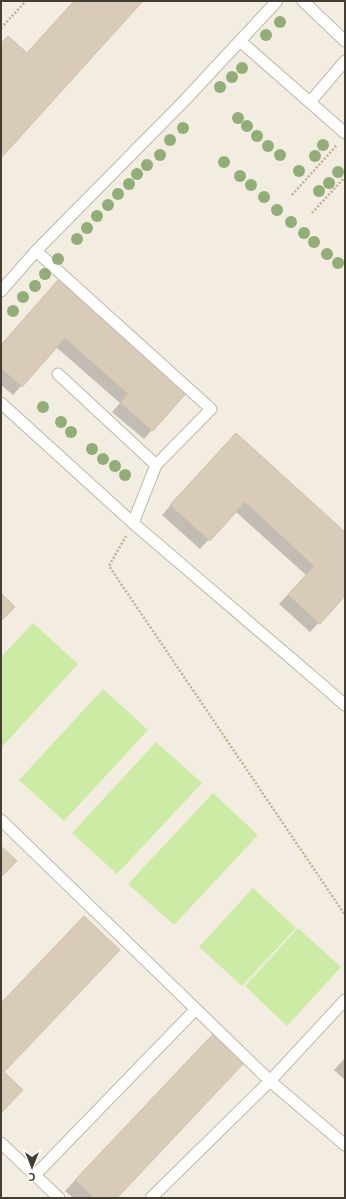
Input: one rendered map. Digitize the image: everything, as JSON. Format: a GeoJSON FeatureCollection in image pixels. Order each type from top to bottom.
{"type":"FeatureCollection","features":[{"type":"Feature","properties":{"kind":"lane"},"geometry":{"type":"LineString","coordinates":[[1,291],[36,251],[185,100],[277,1]]}},
{"type":"Feature","properties":{"kind":"lane"},"geometry":{"type":"LineString","coordinates":[[303,1],[345,41]]}},
{"type":"Feature","properties":{"kind":"lane"},"geometry":{"type":"LineString","coordinates":[[240,41],[310,102],[342,138]]}},
{"type":"Feature","properties":{"kind":"lane"},"geometry":{"type":"LineString","coordinates":[[310,102],[345,61]]}},
{"type":"Feature","properties":{"kind":"lane"},"geometry":{"type":"LineString","coordinates":[[36,251],[211,408],[156,465],[133,523]]}},
{"type":"Feature","properties":{"kind":"lane"},"geometry":{"type":"LineString","coordinates":[[58,374],[156,465]]}},
{"type":"Feature","properties":{"kind":"lane"},"geometry":{"type":"LineString","coordinates":[[1,403],[133,523],[345,705]]}},
{"type":"Feature","properties":{"kind":"lane"},"geometry":{"type":"LineString","coordinates":[[1,820],[270,1081],[345,1145]]}},
{"type":"Feature","properties":{"kind":"lane"},"geometry":{"type":"LineString","coordinates":[[151,1198],[270,1081],[345,1000]]}},
{"type":"Feature","properties":{"kind":"lane"},"geometry":{"type":"LineString","coordinates":[[35,1175],[196,1009]]}},
{"type":"Feature","properties":{"kind":"lane"},"geometry":{"type":"LineString","coordinates":[[1,1143],[59,1198]]}},
{"type":"Feature","properties":{"kind":"path"},"geometry":{"type":"LineString","coordinates":[[1,28],[26,1]]}},
{"type":"Feature","properties":{"kind":"path"},"geometry":{"type":"LineString","coordinates":[[292,195],[342,138]]}},
{"type":"Feature","properties":{"kind":"path"},"geometry":{"type":"LineString","coordinates":[[312,213],[345,177]]}},
{"type":"Feature","properties":{"kind":"path"},"geometry":{"type":"LineString","coordinates":[[133,523],[109,566],[345,915]]}},
{"type":"Feature","properties":{"kind":"green space"},"geometry":{"type":"Polygon","coordinates":[[[33,623],[78,664],[1,748],[1,657],[33,623]]]}},
{"type":"Feature","properties":{"kind":"green space"},"geometry":{"type":"Polygon","coordinates":[[[103,689],[148,730],[64,821],[19,780],[103,689]]]}},
{"type":"Feature","properties":{"kind":"green space"},"geometry":{"type":"Polygon","coordinates":[[[156,742],[202,783],[117,874],[72,833],[156,742]]]}},
{"type":"Feature","properties":{"kind":"green space"},"geometry":{"type":"Polygon","coordinates":[[[213,793],[258,835],[174,925],[128,884],[213,793]]]}},
{"type":"Feature","properties":{"kind":"green space"},"geometry":{"type":"Polygon","coordinates":[[[253,888],[296,928],[242,986],[199,947],[253,888]]]}},
{"type":"Feature","properties":{"kind":"green space"},"geometry":{"type":"Polygon","coordinates":[[[298,928],[341,967],[287,1026],[245,986],[298,928]]]}},
{"type":"Feature","properties":{"kind":"building"},"geometry":{"type":"Polygon","coordinates":[[[74,1],[143,1],[1,158],[1,44],[8,36],[27,53],[74,1]]]}},
{"type":"Feature","properties":{"kind":"building"},"geometry":{"type":"Polygon","coordinates":[[[59,279],[188,391],[153,431],[120,403],[128,394],[65,338],[22,387],[1,368],[1,345],[59,279]]]}},
{"type":"Feature","properties":{"kind":"building"},"geometry":{"type":"Polygon","coordinates":[[[236,433],[345,532],[345,596],[320,624],[288,595],[314,566],[245,502],[210,541],[170,505],[236,433]]]}},
{"type":"Feature","properties":{"kind":"building"},"geometry":{"type":"Polygon","coordinates":[[[1,593],[15,607],[1,621],[1,593]]]}},
{"type":"Feature","properties":{"kind":"building"},"geometry":{"type":"Polygon","coordinates":[[[1,846],[17,861],[1,877],[1,846]]]}},
{"type":"Feature","properties":{"kind":"building"},"geometry":{"type":"Polygon","coordinates":[[[84,916],[120,950],[4,1072],[1,1069],[1,1003],[84,916]]]}},
{"type":"Feature","properties":{"kind":"building"},"geometry":{"type":"Polygon","coordinates":[[[214,1033],[245,1062],[117,1198],[94,1198],[75,1180],[214,1033]]]}},
{"type":"Feature","properties":{"kind":"building"},"geometry":{"type":"Polygon","coordinates":[[[1,1069],[23,1090],[1,1113],[1,1069]]]}}]}
